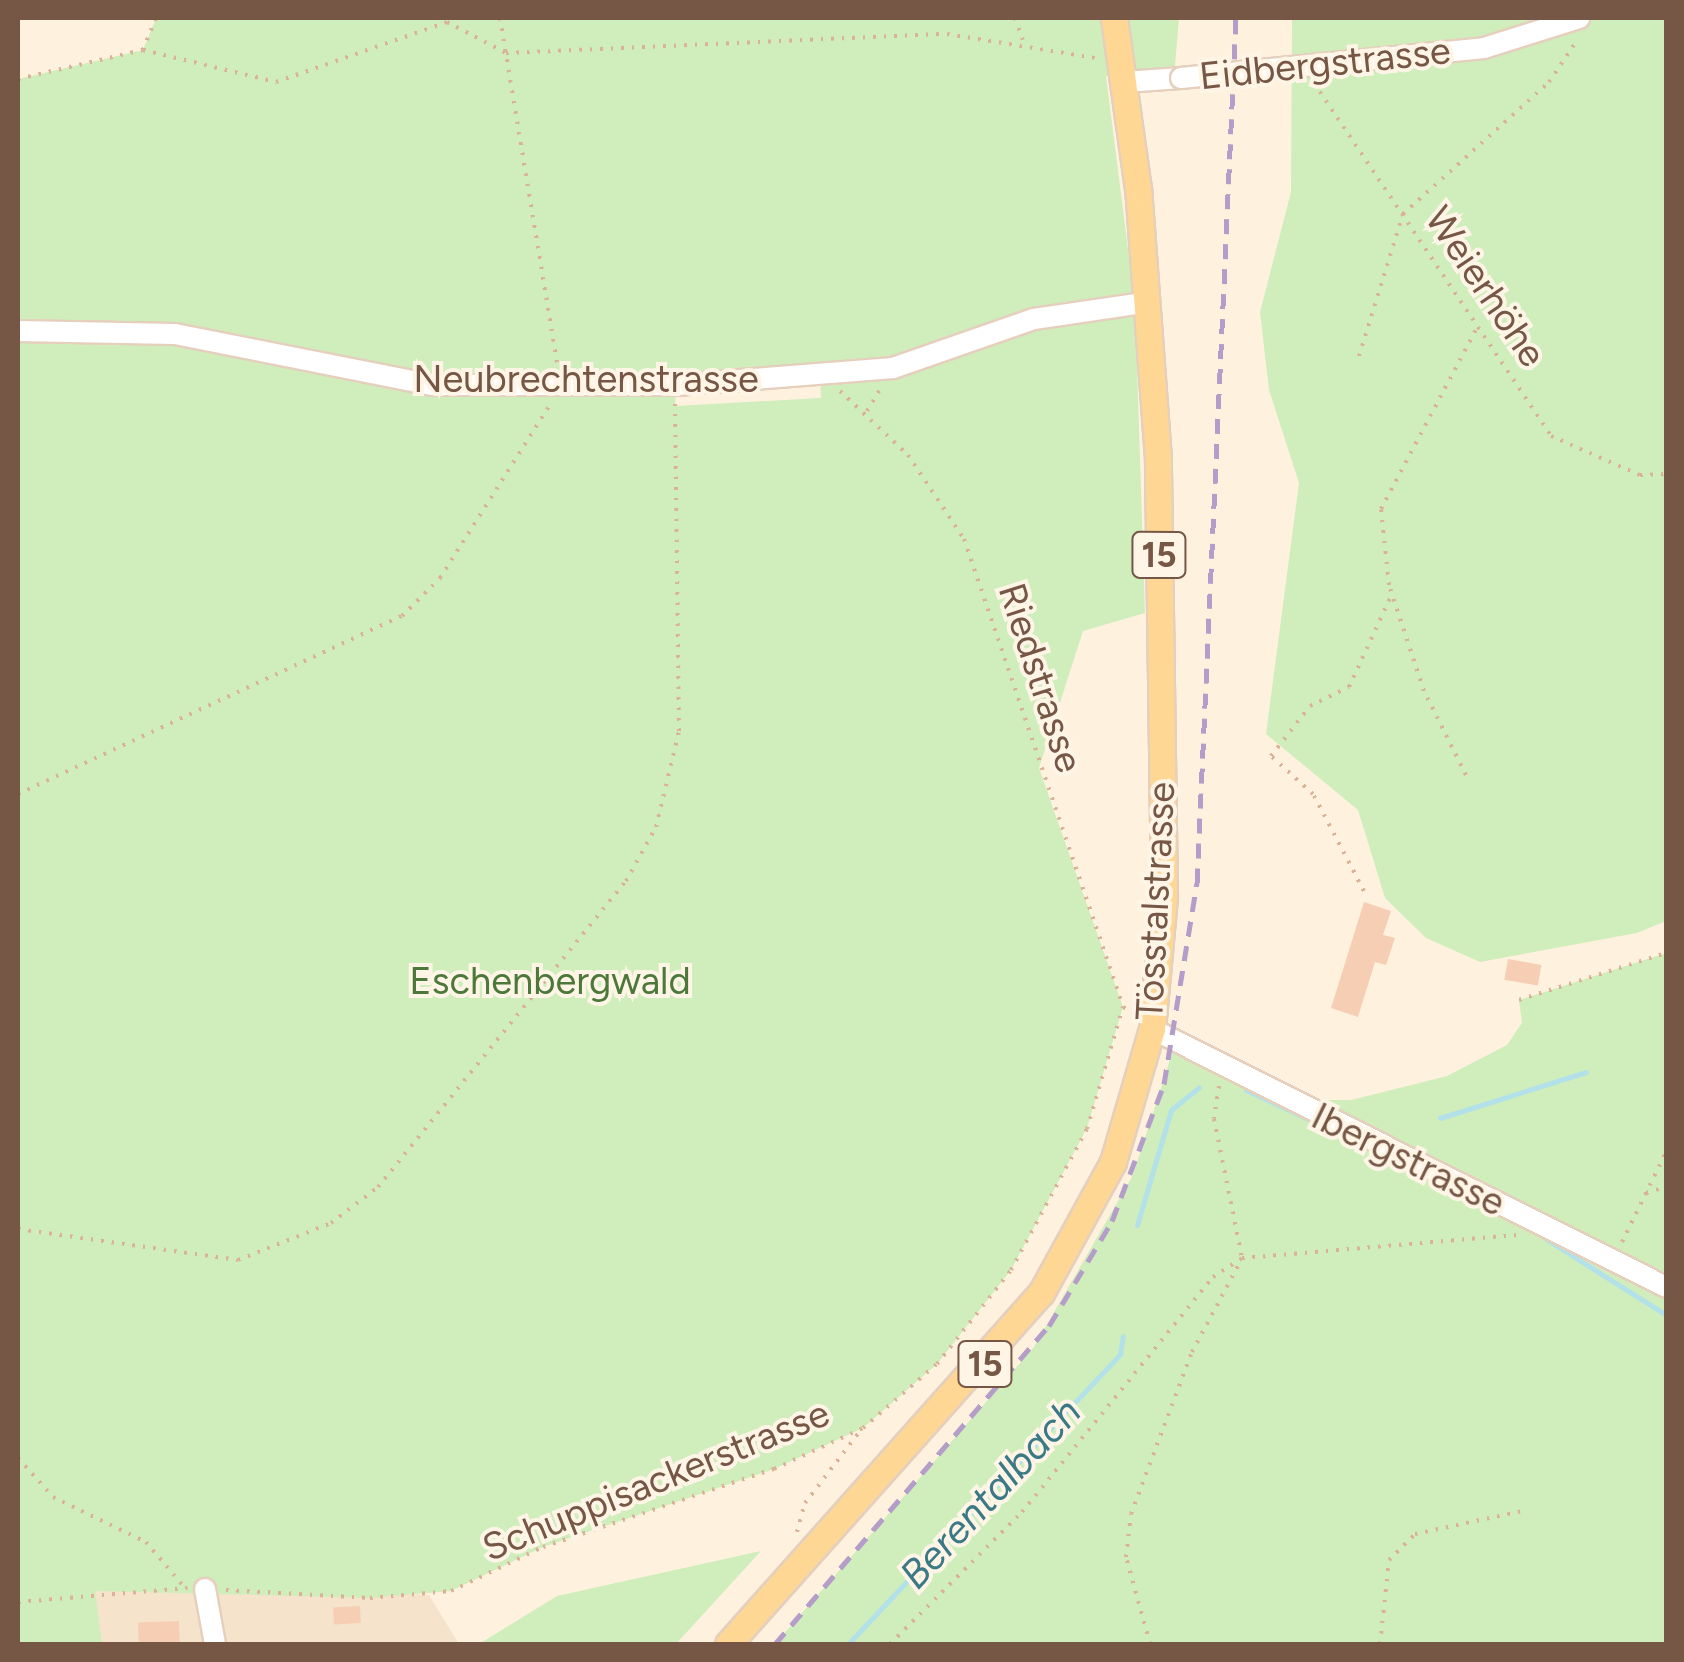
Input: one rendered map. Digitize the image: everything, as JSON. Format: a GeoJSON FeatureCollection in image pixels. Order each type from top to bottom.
{"type":"FeatureCollection","features":[{"type":"Feature","properties":{"kind":"main road","name":"Tösstalstrasse"},"geometry":{"type":"LineString","coordinates":[[728,1644],[1041,1293],[1113,1162],[1152,1029],[1164,896],[1150,302],[1114,18]]}},
{"type":"Feature","properties":{"kind":"street","name":"Eidbergstrasse"},"geometry":{"type":"LineString","coordinates":[[1125,82],[1484,48],[1581,24]]}},
{"type":"Feature","properties":{"kind":"street","name":"Neubrechtenstrasse"},"geometry":{"type":"LineString","coordinates":[[18,331],[175,334],[378,379],[563,387],[677,385],[820,376],[908,365],[1034,319],[1150,302]]}},
{"type":"Feature","properties":{"kind":"street","name":"Ibergstrasse"},"geometry":{"type":"LineString","coordinates":[[1152,1029],[1666,1286]]}},
{"type":"Feature","properties":{"kind":"street"},"geometry":{"type":"LineString","coordinates":[[195,1589],[215,1644]]}},
{"type":"Feature","properties":{"kind":"path"},"geometry":{"type":"LineString","coordinates":[[143,50],[156,18]]}},
{"type":"Feature","properties":{"kind":"path"},"geometry":{"type":"LineString","coordinates":[[18,794],[402,616],[440,578],[563,387],[500,18]]}},
{"type":"Feature","properties":{"kind":"path"},"geometry":{"type":"LineString","coordinates":[[1015,18],[1023,40]]}},
{"type":"Feature","properties":{"kind":"path"},"geometry":{"type":"LineString","coordinates":[[18,79],[143,50],[276,82],[446,22],[506,53],[821,35],[1023,40],[1072,60],[1121,55]]}},
{"type":"Feature","properties":{"kind":"path"},"geometry":{"type":"LineString","coordinates":[[1359,356],[1403,214],[1549,82],[1581,24]]}},
{"type":"Feature","properties":{"kind":"path","name":"Weierhöhe"},"geometry":{"type":"LineString","coordinates":[[1304,66],[1551,436],[1640,474],[1666,474]]}},
{"type":"Feature","properties":{"kind":"path"},"geometry":{"type":"LineString","coordinates":[[1466,775],[1424,691],[1392,594],[1381,509],[1478,326]]}},
{"type":"Feature","properties":{"kind":"path","name":"Riedstrasse"},"geometry":{"type":"LineString","coordinates":[[820,376],[908,455],[964,539],[1123,1007]]}},
{"type":"Feature","properties":{"kind":"path"},"geometry":{"type":"LineString","coordinates":[[18,1229],[238,1260],[331,1223],[378,1187],[626,881],[656,827],[678,741],[677,385]]}},
{"type":"Feature","properties":{"kind":"path"},"geometry":{"type":"LineString","coordinates":[[1364,892],[1312,794],[1270,756],[1310,706],[1349,688],[1392,594]]}},
{"type":"Feature","properties":{"kind":"path"},"geometry":{"type":"LineString","coordinates":[[1519,1000],[1666,953]]}},
{"type":"Feature","properties":{"kind":"path"},"geometry":{"type":"LineString","coordinates":[[1123,1007],[1152,1029]]}},
{"type":"Feature","properties":{"kind":"path","name":"Schuppisackerstrasse"},"geometry":{"type":"LineString","coordinates":[[18,1602],[195,1589],[440,1594],[863,1428],[938,1364],[1011,1270],[1092,1116],[1123,1007]]}},
{"type":"Feature","properties":{"kind":"path"},"geometry":{"type":"LineString","coordinates":[[1150,1644],[1126,1557],[1131,1514],[1192,1352],[1242,1258],[1214,1119],[1223,1066]]}},
{"type":"Feature","properties":{"kind":"path"},"geometry":{"type":"LineString","coordinates":[[1614,1259],[1666,1152]]}},
{"type":"Feature","properties":{"kind":"path"},"geometry":{"type":"LineString","coordinates":[[1646,1193],[1666,1187]]}},
{"type":"Feature","properties":{"kind":"path"},"geometry":{"type":"LineString","coordinates":[[890,1644],[1022,1512],[1213,1277],[1242,1258],[1552,1232]]}},
{"type":"Feature","properties":{"kind":"path"},"geometry":{"type":"LineString","coordinates":[[795,1539],[805,1503],[863,1428]]}},
{"type":"Feature","properties":{"kind":"path"},"geometry":{"type":"LineString","coordinates":[[18,1458],[60,1502],[146,1542],[195,1589]]}},
{"type":"Feature","properties":{"kind":"path"},"geometry":{"type":"LineString","coordinates":[[1380,1644],[1390,1560],[1415,1534],[1527,1510]]}},
{"type":"Feature","properties":{"kind":"shaded area"},"geometry":{"type":"Polygon","coordinates":[[[167,1588],[429,1595],[459,1644],[102,1644],[94,1591],[167,1588]]]}},
{"type":"Feature","properties":{"kind":"green space","name":"Eschenbergwald"},"geometry":{"type":"Polygon","coordinates":[[[156,18],[1179,18],[1175,66],[1106,76],[1135,304],[1145,613],[1083,631],[1039,768],[1123,1007],[1087,1128],[1011,1270],[937,1364],[863,1428],[774,1469],[543,1547],[451,1591],[370,1598],[95,1591],[102,1644],[18,1644],[18,79],[143,50],[156,18]],[[820,377],[677,385],[675,406],[821,398],[820,377]]]}},
{"type":"Feature","properties":{"kind":"green space"},"geometry":{"type":"Polygon","coordinates":[[[1292,18],[1666,18],[1666,921],[1637,933],[1480,962],[1426,938],[1385,898],[1358,810],[1266,734],[1299,483],[1269,390],[1260,312],[1291,192],[1292,18]]]}},
{"type":"Feature","properties":{"kind":"green space"},"geometry":{"type":"Polygon","coordinates":[[[1666,953],[1666,1644],[775,1644],[1034,1347],[1133,1175],[1175,1044],[1287,1100],[1351,1100],[1447,1076],[1507,1045],[1522,1023],[1519,1000],[1666,953]]]}},
{"type":"Feature","properties":{"kind":"green space"},"geometry":{"type":"Polygon","coordinates":[[[761,1551],[676,1644],[479,1644],[557,1596],[761,1551]]]}},
{"type":"Feature","properties":{"kind":"building"},"geometry":{"type":"Polygon","coordinates":[[[1364,902],[1391,911],[1383,935],[1395,938],[1386,965],[1375,962],[1358,1017],[1331,1008],[1364,902]]]}},
{"type":"Feature","properties":{"kind":"building"},"geometry":{"type":"Polygon","coordinates":[[[1508,959],[1541,965],[1538,986],[1504,980],[1508,959]]]}},
{"type":"Feature","properties":{"kind":"building"},"geometry":{"type":"Polygon","coordinates":[[[360,1606],[361,1623],[334,1624],[333,1607],[360,1606]]]}},
{"type":"Feature","properties":{"kind":"building"},"geometry":{"type":"Polygon","coordinates":[[[179,1621],[180,1644],[139,1644],[138,1622],[179,1621]]]}},
{"type":"Feature","properties":{"kind":"waterway","name":"Berentalbach"},"geometry":{"type":"LineString","coordinates":[[1440,1118],[1586,1072]]}},
{"type":"Feature","properties":{"kind":"waterway","name":"Berentalbach"},"geometry":{"type":"LineString","coordinates":[[1137,1225],[1171,1110],[1199,1087]]}},
{"type":"Feature","properties":{"kind":"waterway","name":"Berentalbach"},"geometry":{"type":"LineString","coordinates":[[1246,1090],[1328,1128]]}},
{"type":"Feature","properties":{"kind":"waterway"},"geometry":{"type":"LineString","coordinates":[[1546,1239],[1666,1315]]}},
{"type":"Feature","properties":{"kind":"waterway","name":"Berentalbach"},"geometry":{"type":"LineString","coordinates":[[848,1644],[1120,1354],[1123,1336]]}},
{"type":"Feature","properties":{"kind":"railway"},"geometry":{"type":"LineString","coordinates":[[775,1644],[1049,1326],[1112,1221],[1164,1084],[1197,883],[1236,18]]}}]}
